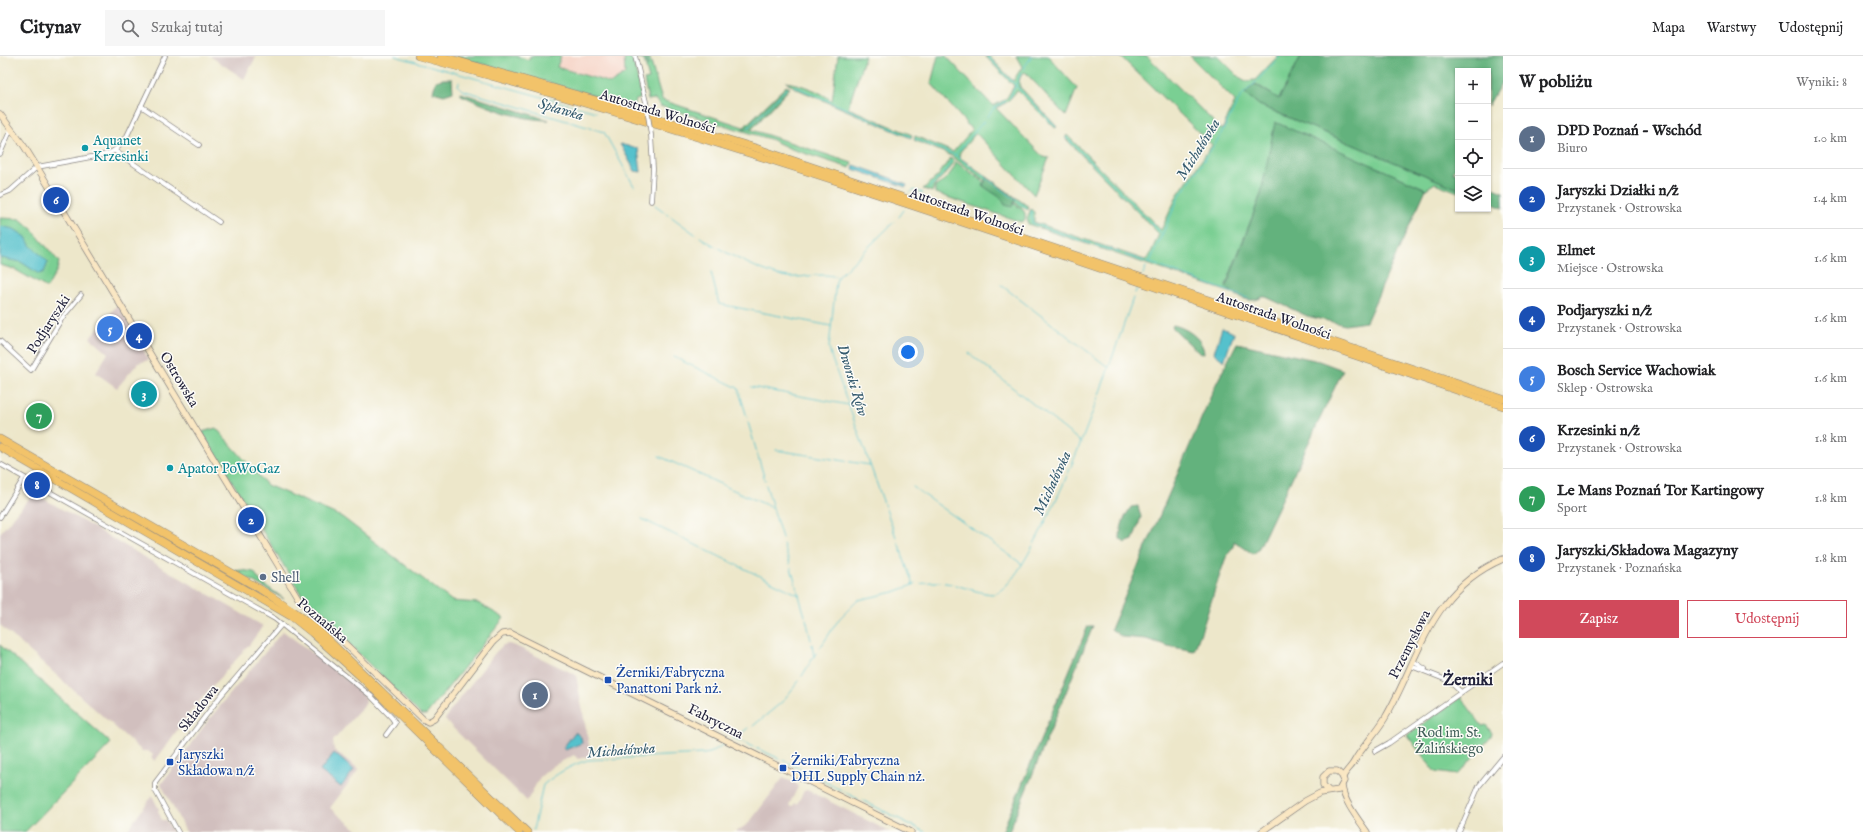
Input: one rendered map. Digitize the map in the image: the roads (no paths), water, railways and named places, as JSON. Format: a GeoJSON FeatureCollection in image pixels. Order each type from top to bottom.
{"type":"FeatureCollection","features":[{"type":"Feature","properties":{"kind":"highway","name":"Autostrada Wolności"},"geometry":{"type":"LineString","coordinates":[[418,56],[622,114],[755,154],[1135,278]]}},
{"type":"Feature","properties":{"kind":"highway","name":"Autostrada Wolności"},"geometry":{"type":"LineString","coordinates":[[441,56],[641,113],[749,146],[1503,406]]}},
{"type":"Feature","properties":{"kind":"highway","name":"Autostrada Wolności"},"geometry":{"type":"LineString","coordinates":[[1157,286],[1503,399]]}},
{"type":"Feature","properties":{"kind":"highway","name":"Poznańska"},"geometry":{"type":"LineString","coordinates":[[1,444],[260,589],[295,612],[318,630],[365,674],[527,832]]}},
{"type":"Feature","properties":{"kind":"highway","name":"Poznańska"},"geometry":{"type":"LineString","coordinates":[[1,444],[292,617],[361,677],[520,832]]}},
{"type":"Feature","properties":{"kind":"highway"},"geometry":{"type":"LineString","coordinates":[[214,563],[231,567]]}},
{"type":"Feature","properties":{"kind":"highway"},"geometry":{"type":"LineString","coordinates":[[286,599],[295,612]]}},
{"type":"Feature","properties":{"kind":"street"},"geometry":{"type":"LineString","coordinates":[[0,195],[10,191],[37,167],[102,155],[115,150],[126,138],[165,56]]}},
{"type":"Feature","properties":{"kind":"street"},"geometry":{"type":"LineString","coordinates":[[635,56],[646,102],[651,136],[653,169],[651,201]]}},
{"type":"Feature","properties":{"kind":"street"},"geometry":{"type":"LineString","coordinates":[[141,106],[198,145]]}},
{"type":"Feature","properties":{"kind":"street","name":"Ostrowska"},"geometry":{"type":"LineString","coordinates":[[0,114],[37,167],[298,598],[413,710]]}},
{"type":"Feature","properties":{"kind":"street"},"geometry":{"type":"LineString","coordinates":[[0,154],[11,129]]}},
{"type":"Feature","properties":{"kind":"street"},"geometry":{"type":"LineString","coordinates":[[115,150],[219,222]]}},
{"type":"Feature","properties":{"kind":"street","name":"Podjaryszki"},"geometry":{"type":"LineString","coordinates":[[0,341],[31,370],[62,318],[81,295]]}},
{"type":"Feature","properties":{"kind":"street"},"geometry":{"type":"LineString","coordinates":[[0,464],[282,624],[371,696],[392,718],[395,723],[386,735]]}},
{"type":"Feature","properties":{"kind":"street"},"geometry":{"type":"LineString","coordinates":[[0,517],[24,478]]}},
{"type":"Feature","properties":{"kind":"street","name":"Przemysłowa"},"geometry":{"type":"LineString","coordinates":[[1343,777],[1356,757],[1385,719],[1433,619],[1449,598],[1474,575],[1503,559]]}},
{"type":"Feature","properties":{"kind":"street","name":"Składowa"},"geometry":{"type":"LineString","coordinates":[[178,832],[155,790],[155,783],[219,698],[282,624]]}},
{"type":"Feature","properties":{"kind":"street","name":"Fabryczna"},"geometry":{"type":"LineString","coordinates":[[413,710],[427,722],[434,719],[495,639],[502,634],[510,633],[911,832]]}},
{"type":"Feature","properties":{"kind":"street"},"geometry":{"type":"LineString","coordinates":[[1412,663],[1449,681],[1460,692]]}},
{"type":"Feature","properties":{"kind":"street"},"geometry":{"type":"LineString","coordinates":[[1375,751],[1389,743],[1503,663]]}},
{"type":"Feature","properties":{"kind":"street","name":"Przemysłowa"},"geometry":{"type":"LineString","coordinates":[[1336,770],[1344,767],[1356,757]]}},
{"type":"Feature","properties":{"kind":"street"},"geometry":{"type":"LineString","coordinates":[[1459,832],[1479,786],[1503,757]]}},
{"type":"Feature","properties":{"kind":"street"},"geometry":{"type":"LineString","coordinates":[[1261,832],[1305,801],[1319,789],[1326,773],[1336,770],[1343,777],[1342,786],[1352,810]]}},
{"type":"Feature","properties":{"kind":"street"},"geometry":{"type":"LineString","coordinates":[[1322,784],[1329,791]]}},
{"type":"Feature","properties":{"kind":"street"},"geometry":{"type":"LineString","coordinates":[[1305,801],[1322,792],[1336,791],[1342,786]]}},
{"type":"Feature","properties":{"kind":"street"},"geometry":{"type":"LineString","coordinates":[[1336,791],[1352,810],[1367,832]]}},
{"type":"Feature","properties":{"kind":"water"},"geometry":{"type":"Polygon","coordinates":[[[620,144],[638,149],[641,172],[635,171],[620,144]]]}},
{"type":"Feature","properties":{"kind":"water"},"geometry":{"type":"Polygon","coordinates":[[[854,165],[907,185],[906,187],[853,169],[854,165]]]}},
{"type":"Feature","properties":{"kind":"water"},"geometry":{"type":"Polygon","coordinates":[[[0,226],[14,229],[26,237],[30,245],[48,262],[44,272],[39,274],[21,262],[0,258],[0,226]]]}},
{"type":"Feature","properties":{"kind":"water"},"geometry":{"type":"Polygon","coordinates":[[[1222,328],[1234,333],[1224,361],[1214,353],[1222,328]]]}},
{"type":"Feature","properties":{"kind":"water"},"geometry":{"type":"Polygon","coordinates":[[[575,732],[581,737],[582,743],[565,750],[563,748],[575,732]]]}},
{"type":"Feature","properties":{"kind":"water"},"geometry":{"type":"Polygon","coordinates":[[[334,753],[354,770],[341,787],[320,771],[334,753]]]}},
{"type":"Feature","properties":{"kind":"waterway"},"geometry":{"type":"LineString","coordinates":[[395,56],[596,112]]}},
{"type":"Feature","properties":{"kind":"waterway"},"geometry":{"type":"LineString","coordinates":[[987,56],[1056,127]]}},
{"type":"Feature","properties":{"kind":"waterway","name":"Dworski Rów"},"geometry":{"type":"LineString","coordinates":[[1023,69],[1032,56]]}},
{"type":"Feature","properties":{"kind":"waterway","name":"Michałówka"},"geometry":{"type":"LineString","coordinates":[[1149,264],[1179,197],[1219,138],[1241,96],[1280,56]]}},
{"type":"Feature","properties":{"kind":"waterway","name":"Dworski Rów"},"geometry":{"type":"LineString","coordinates":[[1010,98],[1021,73]]}},
{"type":"Feature","properties":{"kind":"waterway","name":"Spławka"},"geometry":{"type":"LineString","coordinates":[[459,82],[458,86],[462,90],[604,132],[634,186]]}},
{"type":"Feature","properties":{"kind":"waterway"},"geometry":{"type":"LineString","coordinates":[[794,86],[911,137]]}},
{"type":"Feature","properties":{"kind":"waterway"},"geometry":{"type":"LineString","coordinates":[[748,128],[788,87]]}},
{"type":"Feature","properties":{"kind":"waterway","name":"Dworski Rów"},"geometry":{"type":"LineString","coordinates":[[987,117],[995,107],[1006,101]]}},
{"type":"Feature","properties":{"kind":"waterway","name":"Dworski Rów"},"geometry":{"type":"LineString","coordinates":[[954,156],[984,121]]}},
{"type":"Feature","properties":{"kind":"waterway"},"geometry":{"type":"LineString","coordinates":[[1066,137],[1161,233]]}},
{"type":"Feature","properties":{"kind":"waterway"},"geometry":{"type":"LineString","coordinates":[[915,139],[955,155],[1027,208]]}},
{"type":"Feature","properties":{"kind":"waterway","name":"Dworski Rów"},"geometry":{"type":"LineString","coordinates":[[928,189],[946,171],[951,161]]}},
{"type":"Feature","properties":{"kind":"waterway","name":"Dworski Rów"},"geometry":{"type":"LineString","coordinates":[[910,193],[913,190],[923,193]]}},
{"type":"Feature","properties":{"kind":"waterway","name":"Spławka"},"geometry":{"type":"LineString","coordinates":[[655,205],[695,234]]}},
{"type":"Feature","properties":{"kind":"waterway","name":"Dworski Rów"},"geometry":{"type":"LineString","coordinates":[[899,217],[904,210]]}},
{"type":"Feature","properties":{"kind":"waterway"},"geometry":{"type":"LineString","coordinates":[[1031,211],[1032,223],[1091,244]]}},
{"type":"Feature","properties":{"kind":"waterway","name":"Dworski Rów"},"geometry":{"type":"LineString","coordinates":[[894,222],[838,277],[836,282],[829,347],[896,537]]}},
{"type":"Feature","properties":{"kind":"waterway","name":"Spławka"},"geometry":{"type":"LineString","coordinates":[[700,237],[743,261],[768,272],[789,277],[819,275],[837,277]]}},
{"type":"Feature","properties":{"kind":"waterway"},"geometry":{"type":"LineString","coordinates":[[1095,245],[1120,253]]}},
{"type":"Feature","properties":{"kind":"waterway"},"geometry":{"type":"LineString","coordinates":[[1125,255],[1159,266]]}},
{"type":"Feature","properties":{"kind":"waterway","name":"Michałówka"},"geometry":{"type":"LineString","coordinates":[[1143,274],[1146,267]]}},
{"type":"Feature","properties":{"kind":"waterway"},"geometry":{"type":"LineString","coordinates":[[1161,267],[1202,282]]}},
{"type":"Feature","properties":{"kind":"waterway"},"geometry":{"type":"LineString","coordinates":[[711,272],[719,304],[831,326]]}},
{"type":"Feature","properties":{"kind":"waterway"},"geometry":{"type":"LineString","coordinates":[[1205,283],[1250,299]]}},
{"type":"Feature","properties":{"kind":"waterway","name":"Michałówka"},"geometry":{"type":"LineString","coordinates":[[1135,293],[1139,284]]}},
{"type":"Feature","properties":{"kind":"waterway"},"geometry":{"type":"LineString","coordinates":[[1001,285],[1108,367]]}},
{"type":"Feature","properties":{"kind":"waterway","name":"Michałówka"},"geometry":{"type":"LineString","coordinates":[[921,584],[930,582],[948,583],[976,591],[994,594],[1006,585],[1018,571],[1035,542],[1064,483],[1089,422],[1133,298]]}},
{"type":"Feature","properties":{"kind":"waterway"},"geometry":{"type":"LineString","coordinates":[[969,353],[1082,443]]}},
{"type":"Feature","properties":{"kind":"waterway"},"geometry":{"type":"LineString","coordinates":[[674,357],[738,388],[747,417]]}},
{"type":"Feature","properties":{"kind":"waterway"},"geometry":{"type":"LineString","coordinates":[[751,387],[849,405]]}},
{"type":"Feature","properties":{"kind":"waterway"},"geometry":{"type":"LineString","coordinates":[[748,422],[765,480]]}},
{"type":"Feature","properties":{"kind":"waterway"},"geometry":{"type":"LineString","coordinates":[[776,450],[870,465]]}},
{"type":"Feature","properties":{"kind":"waterway"},"geometry":{"type":"LineString","coordinates":[[659,456],[773,508]]}},
{"type":"Feature","properties":{"kind":"waterway"},"geometry":{"type":"LineString","coordinates":[[766,485],[782,538]]}},
{"type":"Feature","properties":{"kind":"waterway"},"geometry":{"type":"LineString","coordinates":[[913,487],[1022,564]]}},
{"type":"Feature","properties":{"kind":"waterway"},"geometry":{"type":"LineString","coordinates":[[642,519],[799,595]]}},
{"type":"Feature","properties":{"kind":"waterway","name":"Dworski Rów"},"geometry":{"type":"LineString","coordinates":[[898,542],[913,585]]}},
{"type":"Feature","properties":{"kind":"waterway"},"geometry":{"type":"LineString","coordinates":[[783,544],[790,564]]}},
{"type":"Feature","properties":{"kind":"waterway"},"geometry":{"type":"LineString","coordinates":[[791,568],[805,616]]}},
{"type":"Feature","properties":{"kind":"waterway","name":"Michałówka"},"geometry":{"type":"LineString","coordinates":[[820,648],[839,619],[858,600],[894,592],[915,584]]}},
{"type":"Feature","properties":{"kind":"waterway"},"geometry":{"type":"LineString","coordinates":[[806,619],[811,640]]}},
{"type":"Feature","properties":{"kind":"waterway","name":"Michałówka"},"geometry":{"type":"LineString","coordinates":[[812,644],[814,657]]}},
{"type":"Feature","properties":{"kind":"waterway","name":"Michałówka"},"geometry":{"type":"LineString","coordinates":[[802,676],[816,653]]}},
{"type":"Feature","properties":{"kind":"waterway","name":"Michałówka"},"geometry":{"type":"LineString","coordinates":[[753,726],[782,702],[799,681]]}},
{"type":"Feature","properties":{"kind":"waterway","name":"Michałówka"},"geometry":{"type":"LineString","coordinates":[[739,735],[748,728]]}},
{"type":"Feature","properties":{"kind":"waterway"},"geometry":{"type":"LineString","coordinates":[[734,738],[789,763],[858,799]]}},
{"type":"Feature","properties":{"kind":"waterway","name":"Michałówka"},"geometry":{"type":"LineString","coordinates":[[533,830],[543,785],[558,774],[576,764],[588,760],[703,754],[710,753],[726,743]]}},
{"type":"Feature","properties":{"kind":"waterway"},"geometry":{"type":"LineString","coordinates":[[862,800],[925,832]]}},
{"type":"Feature","properties":{"kind":"place","name":"Aquanet Krzesinki"},"geometry":{"type":"Point","coordinates":[85,148]}},
{"type":"Feature","properties":{"kind":"place","name":"Krzesinki n/ż"},"geometry":{"type":"Point","coordinates":[56,200]}},
{"type":"Feature","properties":{"kind":"place","name":"Bosch Service Wachowiak"},"geometry":{"type":"Point","coordinates":[110,329]}},
{"type":"Feature","properties":{"kind":"place","name":"Podjaryszki n/ż"},"geometry":{"type":"Point","coordinates":[139,336]}},
{"type":"Feature","properties":{"kind":"place","name":"Elmet"},"geometry":{"type":"Point","coordinates":[144,394]}},
{"type":"Feature","properties":{"kind":"place","name":"Le Mans Poznań Tor Kartingowy"},"geometry":{"type":"Point","coordinates":[39,416]}},
{"type":"Feature","properties":{"kind":"place","name":"Apator PoWoGaz"},"geometry":{"type":"Point","coordinates":[170,468]}},
{"type":"Feature","properties":{"kind":"place","name":"Jaryszki/Składowa Magazyny"},"geometry":{"type":"Point","coordinates":[37,485]}},
{"type":"Feature","properties":{"kind":"place","name":"Jaryszki Działki n/ż"},"geometry":{"type":"Point","coordinates":[251,520]}},
{"type":"Feature","properties":{"kind":"place","name":"Shell"},"geometry":{"type":"Point","coordinates":[263,577]}},
{"type":"Feature","properties":{"kind":"place","name":"Żerniki/Fabryczna Panattoni Park nż."},"geometry":{"type":"Point","coordinates":[608,680]}},
{"type":"Feature","properties":{"kind":"place","name":"DPD Poznań - Wschód"},"geometry":{"type":"Point","coordinates":[535,695]}},
{"type":"Feature","properties":{"kind":"place","name":"Jaryszki Składowa n/ż"},"geometry":{"type":"Point","coordinates":[170,762]}},
{"type":"Feature","properties":{"kind":"place","name":"Żerniki/Fabryczna DHL Supply Chain nż."},"geometry":{"type":"Point","coordinates":[783,768]}},
{"type":"Feature","properties":{"kind":"district","name":"Żerniki"},"geometry":{"type":"Point","coordinates":[1468,679]}},
{"type":"Feature","properties":{"kind":"park label","name":"Rod im. St. Żalińskiego"},"geometry":{"type":"Point","coordinates":[1449,740]}}]}
